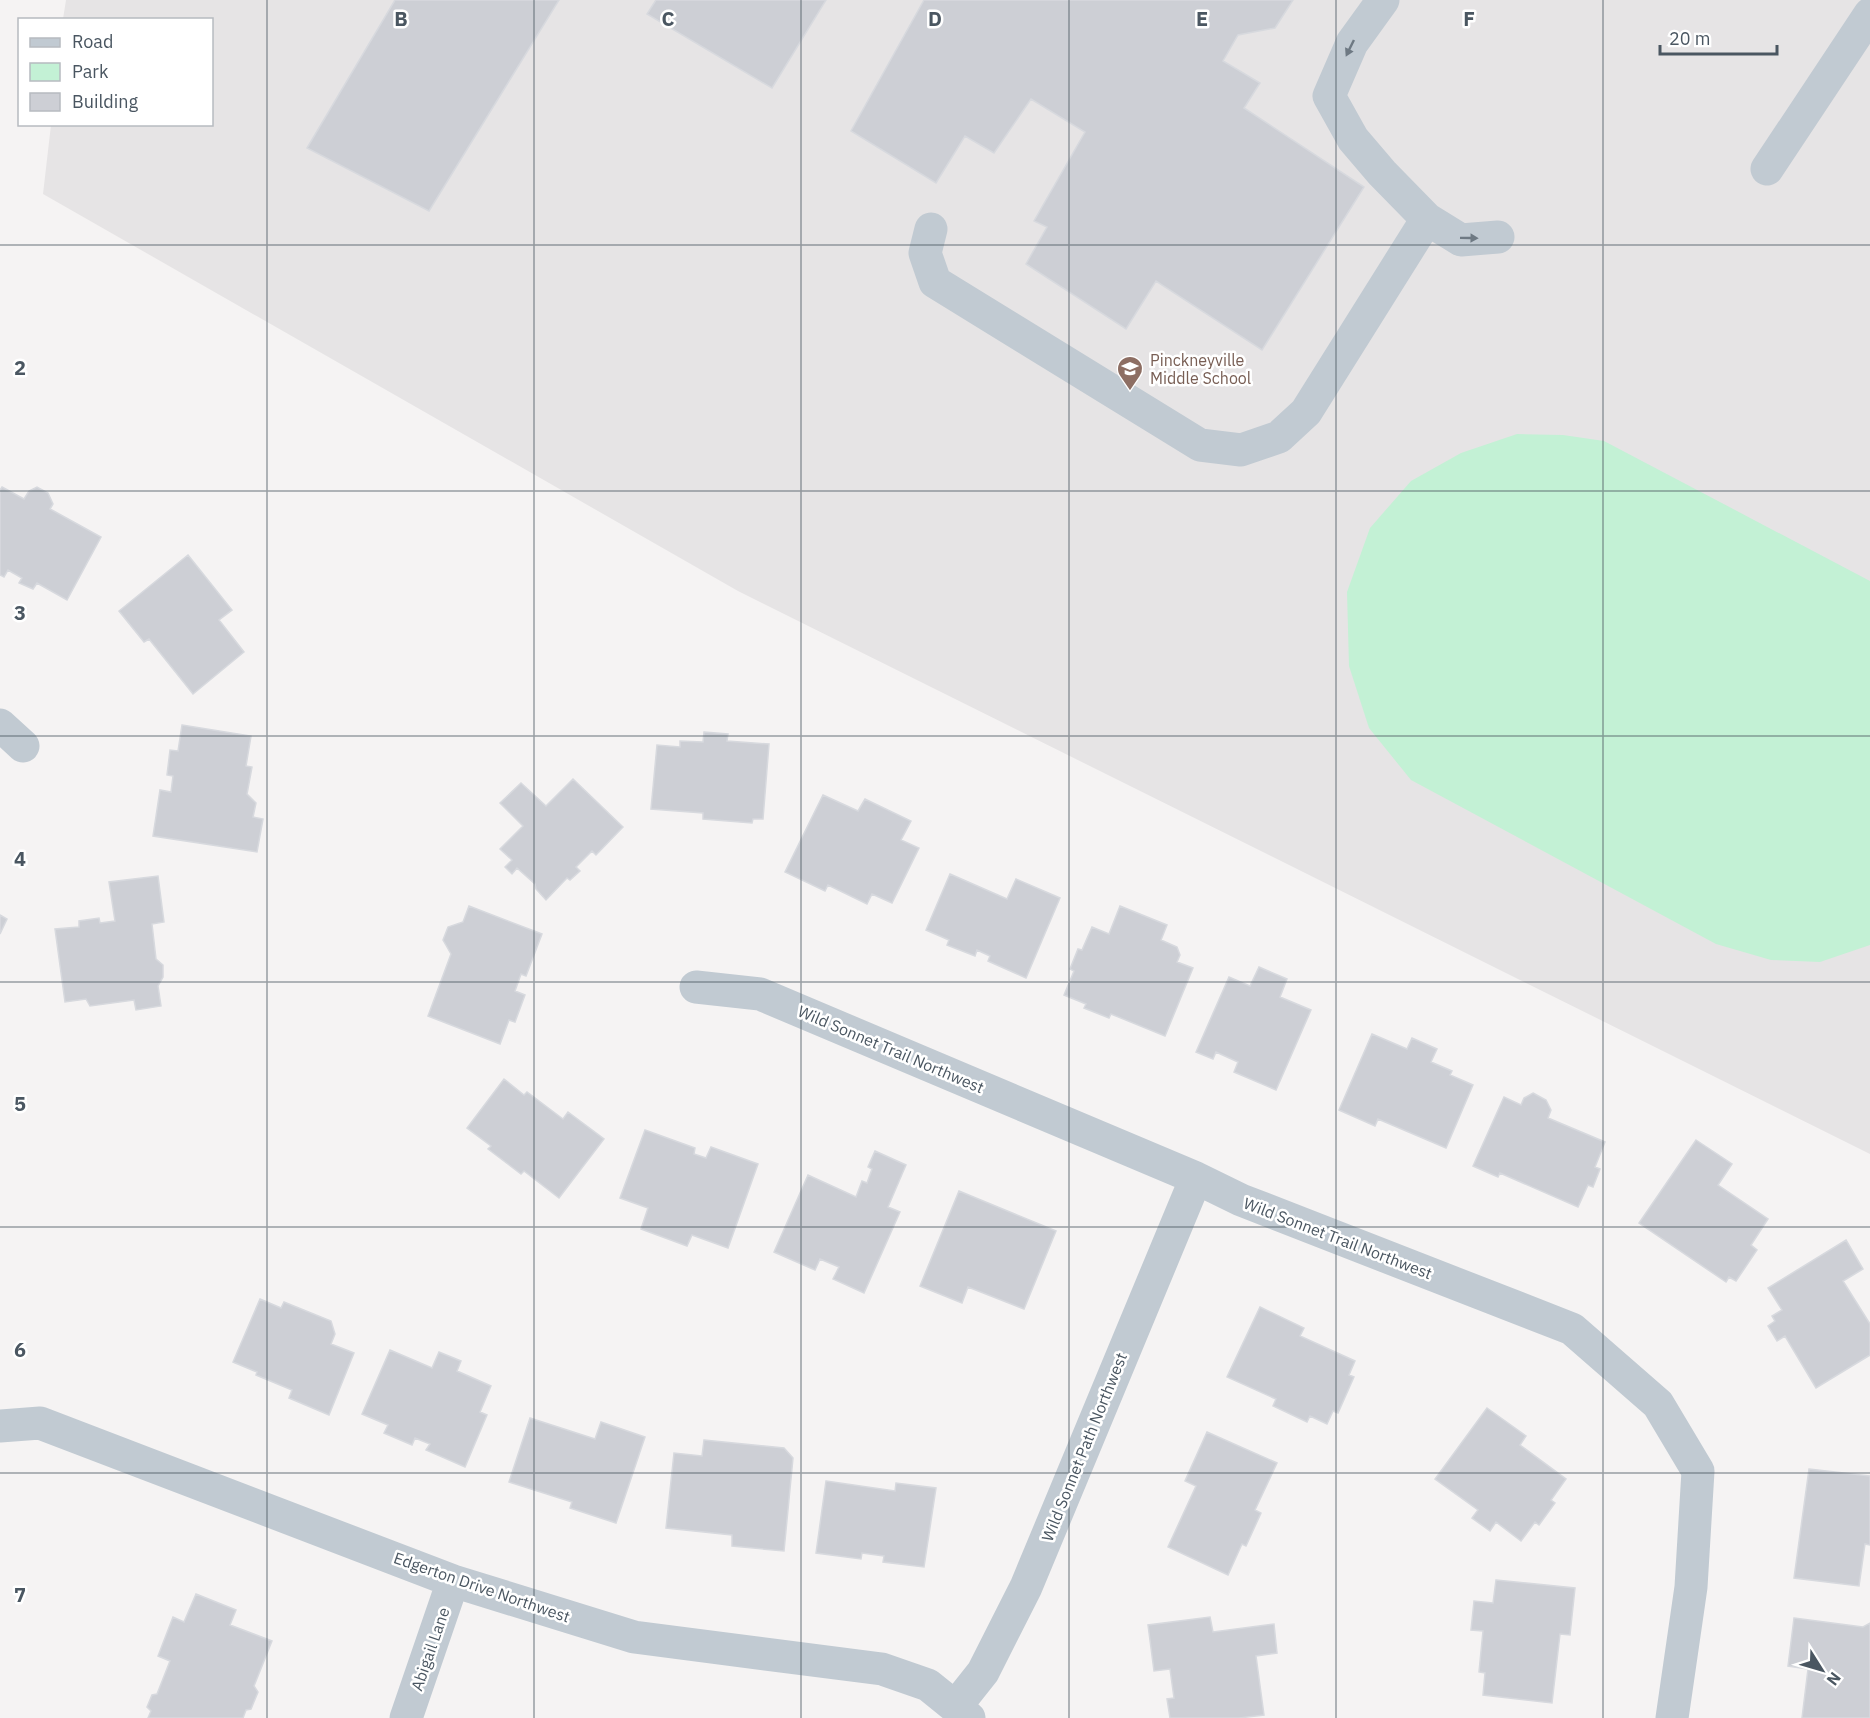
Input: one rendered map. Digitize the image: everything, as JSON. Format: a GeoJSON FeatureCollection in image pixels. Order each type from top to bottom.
{"type":"FeatureCollection","features":[{"type":"Feature","properties":{"kind":"street"},"geometry":{"type":"LineString","coordinates":[[1383,0],[1352,43],[1329,96],[1353,139],[1427,219],[1461,240],[1498,237]]}},
{"type":"Feature","properties":{"kind":"street"},"geometry":{"type":"LineString","coordinates":[[1767,169],[1870,14]]}},
{"type":"Feature","properties":{"kind":"street"},"geometry":{"type":"LineString","coordinates":[[932,229],[925,253],[935,282],[1200,445],[1241,450],[1279,437],[1306,412],[1427,219]]}},
{"type":"Feature","properties":{"kind":"street","name":"Wild Sonnet Trail Northwest"},"geometry":{"type":"LineString","coordinates":[[696,987],[760,994],[1196,1178],[1241,1200],[1572,1329],[1658,1404],[1698,1471],[1691,1587],[1672,1718]]}},
{"type":"Feature","properties":{"kind":"street","name":"Wild Sonnet Path Northwest"},"geometry":{"type":"LineString","coordinates":[[962,1712],[1026,1587],[1196,1178]]}},
{"type":"Feature","properties":{"kind":"street","name":"Edgerton Drive Northwest"},"geometry":{"type":"LineString","coordinates":[[0,1426],[40,1423],[453,1581],[634,1637],[882,1669],[928,1685],[962,1712]]}},
{"type":"Feature","properties":{"kind":"street","name":"Abigail Lane"},"geometry":{"type":"LineString","coordinates":[[406,1718],[453,1581]]}},
{"type":"Feature","properties":{"kind":"shaded area","name":"Pinckneyville Middle School"},"geometry":{"type":"Polygon","coordinates":[[[66,0],[1870,0],[1870,1154],[738,591],[43,194],[51,126],[213,126],[213,18],[63,18],[66,0]]]}},
{"type":"Feature","properties":{"kind":"green space"},"geometry":{"type":"Polygon","coordinates":[[[1517,434],[1563,435],[1604,441],[1870,581],[1870,945],[1820,962],[1771,960],[1716,944],[1411,780],[1369,728],[1349,666],[1347,592],[1370,528],[1411,481],[1461,453],[1517,434]]]}},
{"type":"Feature","properties":{"kind":"building"},"geometry":{"type":"Polygon","coordinates":[[[395,0],[559,0],[429,211],[307,148],[395,0]]]}},
{"type":"Feature","properties":{"kind":"building"},"geometry":{"type":"Polygon","coordinates":[[[656,0],[826,0],[772,88],[647,14],[656,0]]]}},
{"type":"Feature","properties":{"kind":"building"},"geometry":{"type":"Polygon","coordinates":[[[924,0],[1293,0],[1275,28],[1238,35],[1223,61],[1260,83],[1244,108],[1364,187],[1262,350],[1156,281],[1126,329],[1026,264],[1047,227],[1034,221],[1085,132],[1031,99],[994,153],[965,136],[936,183],[851,131],[924,0]]]}},
{"type":"Feature","properties":{"kind":"building"},"geometry":{"type":"Polygon","coordinates":[[[2,487],[24,499],[29,491],[37,487],[48,493],[53,504],[50,509],[101,537],[67,600],[37,583],[33,589],[19,583],[22,578],[8,570],[4,577],[0,575],[0,490],[2,487]]]}},
{"type":"Feature","properties":{"kind":"building"},"geometry":{"type":"Polygon","coordinates":[[[188,555],[232,610],[219,620],[244,652],[193,694],[149,639],[144,642],[119,611],[188,555]]]}},
{"type":"Feature","properties":{"kind":"building"},"geometry":{"type":"Polygon","coordinates":[[[182,725],[251,736],[246,766],[252,767],[247,794],[256,803],[253,817],[263,819],[257,852],[153,836],[160,790],[171,792],[173,776],[167,775],[170,750],[178,751],[182,725]]]}},
{"type":"Feature","properties":{"kind":"building"},"geometry":{"type":"Polygon","coordinates":[[[704,732],[728,734],[727,741],[769,744],[763,819],[753,819],[752,823],[703,819],[703,813],[651,809],[657,745],[680,747],[680,741],[703,742],[704,732]]]}},
{"type":"Feature","properties":{"kind":"building"},"geometry":{"type":"Polygon","coordinates":[[[573,779],[623,827],[596,855],[592,851],[576,867],[580,871],[570,880],[567,878],[546,900],[536,889],[535,884],[517,868],[512,874],[505,867],[512,860],[500,849],[523,826],[500,803],[521,783],[546,806],[573,779]]]}},
{"type":"Feature","properties":{"kind":"building"},"geometry":{"type":"Polygon","coordinates":[[[823,795],[858,811],[865,799],[911,821],[901,840],[919,848],[892,903],[872,894],[867,904],[828,885],[825,891],[785,872],[823,795]]]}},
{"type":"Feature","properties":{"kind":"building"},"geometry":{"type":"Polygon","coordinates":[[[950,874],[1007,899],[1016,879],[1060,898],[1026,978],[988,961],[990,956],[977,950],[975,956],[947,945],[949,940],[926,930],[950,874]]]}},
{"type":"Feature","properties":{"kind":"building"},"geometry":{"type":"Polygon","coordinates":[[[158,876],[164,922],[152,924],[156,959],[163,965],[163,977],[158,986],[161,1006],[136,1010],[134,1000],[90,1006],[86,999],[65,1002],[55,929],[79,927],[79,921],[99,918],[100,923],[115,921],[109,882],[158,876]]]}},
{"type":"Feature","properties":{"kind":"building"},"geometry":{"type":"Polygon","coordinates":[[[469,906],[542,934],[526,976],[521,974],[515,991],[525,995],[515,1022],[509,1020],[500,1044],[428,1016],[451,954],[443,940],[448,927],[463,922],[469,906]]]}},
{"type":"Feature","properties":{"kind":"building"},"geometry":{"type":"Polygon","coordinates":[[[1120,906],[1167,925],[1161,940],[1177,947],[1180,955],[1177,962],[1193,968],[1165,1036],[1111,1014],[1109,1018],[1084,1008],[1086,1004],[1064,995],[1074,971],[1070,969],[1078,949],[1082,950],[1092,927],[1109,934],[1120,906]]]}},
{"type":"Feature","properties":{"kind":"building"},"geometry":{"type":"Polygon","coordinates":[[[0,915],[7,919],[0,934],[0,915]]]}},
{"type":"Feature","properties":{"kind":"building"},"geometry":{"type":"Polygon","coordinates":[[[1259,967],[1287,979],[1280,997],[1311,1010],[1276,1090],[1234,1072],[1238,1062],[1216,1052],[1213,1059],[1196,1052],[1229,977],[1250,986],[1259,967]]]}},
{"type":"Feature","properties":{"kind":"building"},"geometry":{"type":"Polygon","coordinates":[[[1372,1034],[1407,1049],[1412,1038],[1437,1049],[1431,1062],[1452,1071],[1450,1075],[1473,1085],[1446,1148],[1378,1119],[1375,1126],[1339,1110],[1372,1034]]]}},
{"type":"Feature","properties":{"kind":"building"},"geometry":{"type":"Polygon","coordinates":[[[504,1079],[524,1095],[527,1092],[563,1119],[568,1112],[604,1139],[559,1198],[524,1171],[521,1174],[488,1149],[491,1146],[467,1128],[504,1079]]]}},
{"type":"Feature","properties":{"kind":"building"},"geometry":{"type":"Polygon","coordinates":[[[1533,1093],[1546,1100],[1551,1110],[1548,1118],[1605,1142],[1595,1167],[1600,1169],[1593,1187],[1588,1185],[1578,1207],[1500,1173],[1498,1177],[1473,1166],[1504,1097],[1521,1105],[1524,1098],[1533,1093]]]}},
{"type":"Feature","properties":{"kind":"building"},"geometry":{"type":"Polygon","coordinates":[[[645,1130],[695,1148],[694,1154],[706,1158],[711,1147],[758,1164],[728,1248],[692,1235],[687,1246],[641,1229],[648,1208],[620,1198],[645,1130]]]}},
{"type":"Feature","properties":{"kind":"building"},"geometry":{"type":"Polygon","coordinates":[[[1696,1140],[1732,1164],[1718,1185],[1768,1219],[1751,1245],[1757,1250],[1736,1281],[1729,1277],[1726,1282],[1639,1223],[1696,1140]]]}},
{"type":"Feature","properties":{"kind":"building"},"geometry":{"type":"Polygon","coordinates":[[[875,1151],[906,1165],[888,1207],[900,1212],[864,1293],[833,1279],[839,1267],[820,1259],[815,1270],[774,1252],[808,1175],[856,1197],[862,1181],[867,1183],[872,1169],[868,1167],[875,1151]]]}},
{"type":"Feature","properties":{"kind":"building"},"geometry":{"type":"Polygon","coordinates":[[[959,1191],[1056,1231],[1024,1309],[968,1287],[962,1303],[920,1286],[959,1191]]]}},
{"type":"Feature","properties":{"kind":"building"},"geometry":{"type":"Polygon","coordinates":[[[1846,1240],[1863,1269],[1843,1281],[1870,1324],[1870,1355],[1816,1388],[1785,1336],[1777,1341],[1768,1326],[1775,1321],[1772,1316],[1782,1310],[1768,1288],[1846,1240]]]}},
{"type":"Feature","properties":{"kind":"building"},"geometry":{"type":"Polygon","coordinates":[[[260,1299],[281,1308],[284,1302],[331,1321],[335,1334],[331,1344],[354,1353],[329,1415],[289,1398],[292,1390],[256,1375],[257,1372],[233,1362],[260,1299]]]}},
{"type":"Feature","properties":{"kind":"building"},"geometry":{"type":"Polygon","coordinates":[[[1260,1307],[1304,1328],[1300,1336],[1355,1361],[1349,1375],[1354,1377],[1338,1413],[1333,1411],[1327,1424],[1310,1416],[1307,1422],[1273,1406],[1276,1399],[1227,1377],[1260,1307]]]}},
{"type":"Feature","properties":{"kind":"building"},"geometry":{"type":"Polygon","coordinates":[[[390,1350],[432,1368],[439,1352],[461,1361],[457,1371],[491,1386],[480,1412],[487,1415],[465,1467],[426,1450],[430,1444],[415,1438],[412,1445],[384,1433],[388,1425],[362,1414],[390,1350]]]}},
{"type":"Feature","properties":{"kind":"building"},"geometry":{"type":"Polygon","coordinates":[[[1487,1408],[1526,1436],[1520,1445],[1566,1479],[1551,1500],[1555,1503],[1539,1525],[1535,1522],[1521,1541],[1496,1522],[1490,1531],[1472,1518],[1478,1510],[1435,1479],[1487,1408]]]}},
{"type":"Feature","properties":{"kind":"building"},"geometry":{"type":"Polygon","coordinates":[[[530,1418],[595,1439],[601,1422],[645,1437],[616,1523],[570,1508],[572,1502],[509,1482],[530,1418]]]}},
{"type":"Feature","properties":{"kind":"building"},"geometry":{"type":"Polygon","coordinates":[[[1207,1432],[1277,1463],[1255,1510],[1261,1513],[1246,1546],[1242,1544],[1228,1575],[1168,1547],[1196,1486],[1185,1481],[1207,1432]]]}},
{"type":"Feature","properties":{"kind":"building"},"geometry":{"type":"Polygon","coordinates":[[[704,1440],[784,1448],[793,1458],[784,1551],[732,1546],[732,1535],[666,1528],[674,1453],[702,1456],[704,1440]]]}},
{"type":"Feature","properties":{"kind":"building"},"geometry":{"type":"Polygon","coordinates":[[[1809,1469],[1870,1476],[1870,1545],[1865,1544],[1859,1586],[1794,1578],[1809,1469]]]}},
{"type":"Feature","properties":{"kind":"building"},"geometry":{"type":"Polygon","coordinates":[[[826,1481],[895,1491],[896,1483],[936,1488],[924,1567],[883,1562],[884,1556],[862,1553],[861,1559],[816,1553],[826,1481]]]}},
{"type":"Feature","properties":{"kind":"building"},"geometry":{"type":"Polygon","coordinates":[[[1496,1580],[1575,1588],[1570,1635],[1560,1634],[1552,1703],[1483,1695],[1485,1673],[1479,1672],[1483,1631],[1471,1630],[1474,1601],[1493,1603],[1496,1580]]]}},
{"type":"Feature","properties":{"kind":"building"},"geometry":{"type":"Polygon","coordinates":[[[196,1594],[236,1610],[230,1625],[272,1641],[254,1686],[258,1692],[251,1709],[246,1710],[243,1718],[148,1718],[151,1711],[147,1707],[152,1695],[157,1694],[170,1661],[158,1656],[173,1617],[184,1622],[196,1594]]]}},
{"type":"Feature","properties":{"kind":"building"},"geometry":{"type":"Polygon","coordinates":[[[1210,1617],[1213,1632],[1274,1624],[1277,1653],[1256,1656],[1264,1715],[1239,1718],[1170,1718],[1167,1699],[1174,1698],[1170,1669],[1154,1671],[1148,1625],[1210,1617]]]}},
{"type":"Feature","properties":{"kind":"building"},"geometry":{"type":"Polygon","coordinates":[[[1794,1618],[1863,1627],[1870,1623],[1870,1718],[1802,1718],[1808,1669],[1788,1666],[1794,1618]]]}},
{"type":"Feature","properties":{"kind":"place","name":"Pinckneyville Middle School"},"geometry":{"type":"Point","coordinates":[1130,392]}}]}
